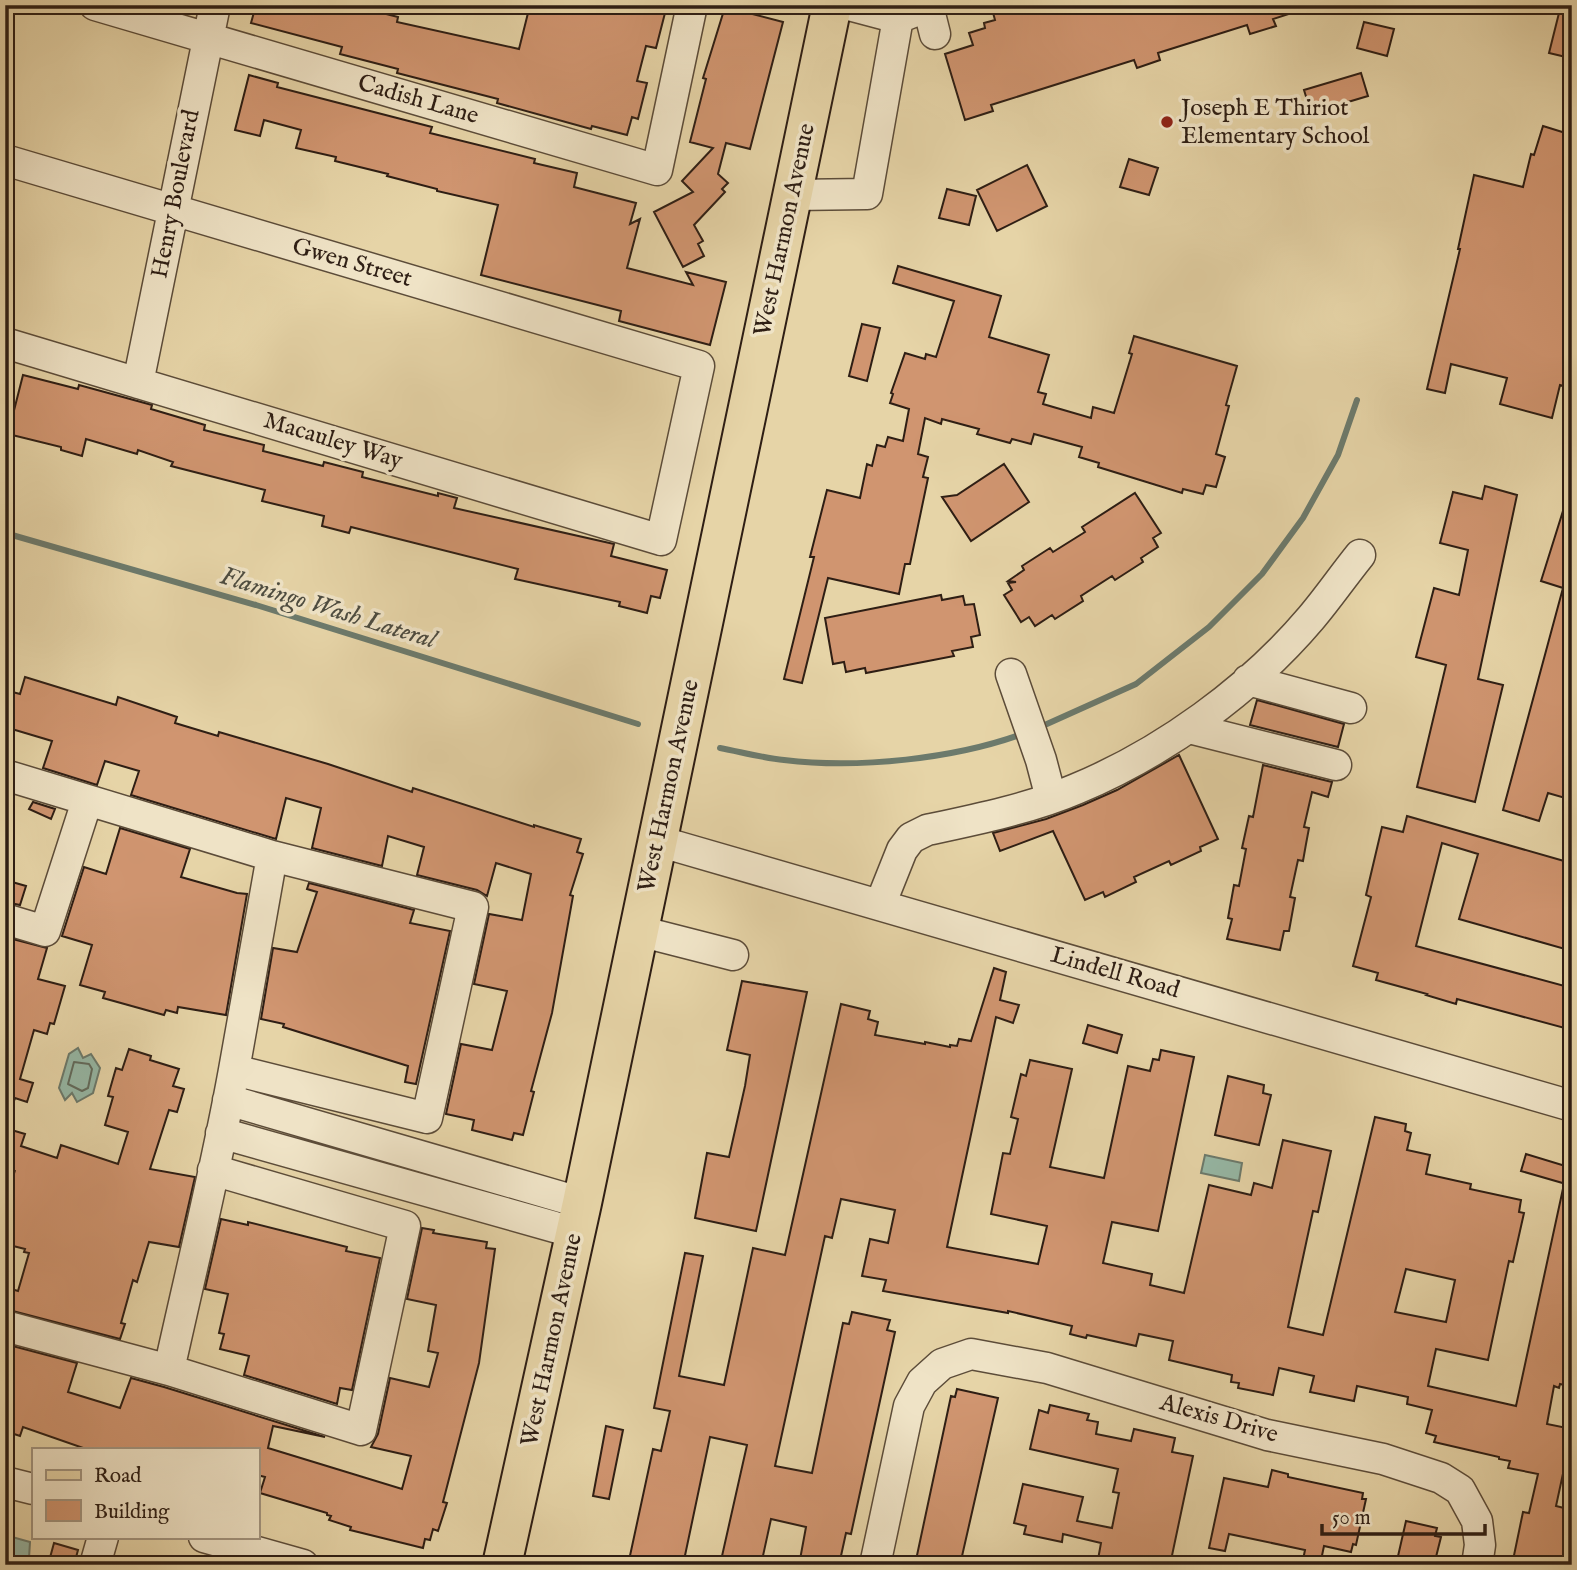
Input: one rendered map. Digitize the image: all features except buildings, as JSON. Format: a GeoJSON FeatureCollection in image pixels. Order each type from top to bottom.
{"type":"FeatureCollection","features":[{"type":"Feature","properties":{"kind":"main road","name":"West Harmon Avenue"},"geometry":{"type":"LineString","coordinates":[[502,1565],[579,1218],[832,5]]}},
{"type":"Feature","properties":{"kind":"street","name":"Cadish Lane"},"geometry":{"type":"LineString","coordinates":[[95,5],[657,170],[692,5]]}},
{"type":"Feature","properties":{"kind":"street","name":"Henry Boulevard"},"geometry":{"type":"LineString","coordinates":[[138,383],[215,5]]}},
{"type":"Feature","properties":{"kind":"street"},"geometry":{"type":"LineString","coordinates":[[849,5],[898,18],[928,6],[935,34]]}},
{"type":"Feature","properties":{"kind":"street"},"geometry":{"type":"LineString","coordinates":[[793,195],[867,194],[898,18]]}},
{"type":"Feature","properties":{"kind":"street","name":"Gwen Street"},"geometry":{"type":"LineString","coordinates":[[5,160],[699,366],[661,540]]}},
{"type":"Feature","properties":{"kind":"street","name":"Macauley Way"},"geometry":{"type":"LineString","coordinates":[[5,344],[661,540]]}},
{"type":"Feature","properties":{"kind":"street"},"geometry":{"type":"LineString","coordinates":[[880,905],[911,838],[930,829],[1076,790],[1126,765],[1189,728],[1262,669],[1310,619],[1360,555]]}},
{"type":"Feature","properties":{"kind":"street"},"geometry":{"type":"LineString","coordinates":[[1248,680],[1351,708]]}},
{"type":"Feature","properties":{"kind":"street"},"geometry":{"type":"LineString","coordinates":[[1015,687],[1041,760],[1051,798]]}},
{"type":"Feature","properties":{"kind":"street"},"geometry":{"type":"LineString","coordinates":[[1189,728],[1336,765]]}},
{"type":"Feature","properties":{"kind":"street"},"geometry":{"type":"LineString","coordinates":[[5,775],[272,856],[473,907],[427,1118],[234,1070]]}},
{"type":"Feature","properties":{"kind":"street"},"geometry":{"type":"LineString","coordinates":[[5,919],[44,931],[87,801]]}},
{"type":"Feature","properties":{"kind":"street","name":"Lindell Road"},"geometry":{"type":"LineString","coordinates":[[658,841],[1572,1106]]}},
{"type":"Feature","properties":{"kind":"street"},"geometry":{"type":"LineString","coordinates":[[169,1370],[228,1100],[272,856]]}},
{"type":"Feature","properties":{"kind":"street"},"geometry":{"type":"LineString","coordinates":[[639,931],[733,955]]}},
{"type":"Feature","properties":{"kind":"street"},"geometry":{"type":"LineString","coordinates":[[228,1100],[442,1163],[579,1218]]}},
{"type":"Feature","properties":{"kind":"street"},"geometry":{"type":"LineString","coordinates":[[221,1133],[434,1193],[579,1218]]}},
{"type":"Feature","properties":{"kind":"street"},"geometry":{"type":"LineString","coordinates":[[434,1193],[442,1163]]}},
{"type":"Feature","properties":{"kind":"street"},"geometry":{"type":"LineString","coordinates":[[5,1326],[169,1370],[361,1430],[405,1226],[213,1170]]}},
{"type":"Feature","properties":{"kind":"street","name":"Alexis Drive"},"geometry":{"type":"LineString","coordinates":[[875,1565],[909,1406],[922,1382],[942,1364],[971,1354],[1047,1368],[1267,1435],[1382,1459],[1441,1478],[1460,1490],[1477,1521],[1480,1545],[1477,1565]]}},
{"type":"Feature","properties":{"kind":"street"},"geometry":{"type":"LineString","coordinates":[[5,1482],[32,1489]]}},
{"type":"Feature","properties":{"kind":"street"},"geometry":{"type":"LineString","coordinates":[[95,1565],[103,1538]]}},
{"type":"Feature","properties":{"kind":"street"},"geometry":{"type":"LineString","coordinates":[[208,1538],[303,1565]]}},
{"type":"Feature","properties":{"kind":"water"},"geometry":{"type":"Polygon","coordinates":[[[78,1048],[83,1058],[91,1054],[100,1068],[93,1093],[77,1102],[72,1093],[65,1100],[59,1088],[69,1054],[78,1048]]]}},
{"type":"Feature","properties":{"kind":"water"},"geometry":{"type":"Polygon","coordinates":[[[1205,1155],[1242,1163],[1239,1181],[1201,1173],[1205,1155]]]}},
{"type":"Feature","properties":{"kind":"water"},"geometry":{"type":"Polygon","coordinates":[[[5,1535],[30,1542],[29,1558],[23,1565],[5,1562],[5,1535]]]}},
{"type":"Feature","properties":{"kind":"waterway","name":"Flamingo Wash Lateral"},"geometry":{"type":"LineString","coordinates":[[1038,728],[1136,684],[1209,627],[1262,574],[1303,518],[1338,455],[1357,400]]}},
{"type":"Feature","properties":{"kind":"waterway","name":"Flamingo Wash Lateral"},"geometry":{"type":"LineString","coordinates":[[5,533],[256,605],[638,724]]}},
{"type":"Feature","properties":{"kind":"waterway","name":"Flamingo Wash Lateral"},"geometry":{"type":"LineString","coordinates":[[720,748],[784,760],[874,762],[937,755],[998,742],[1025,733]]}},
{"type":"Feature","properties":{"kind":"place","name":"Joseph E Thiriot Elementary School"},"geometry":{"type":"Point","coordinates":[1167,122]}}]}
